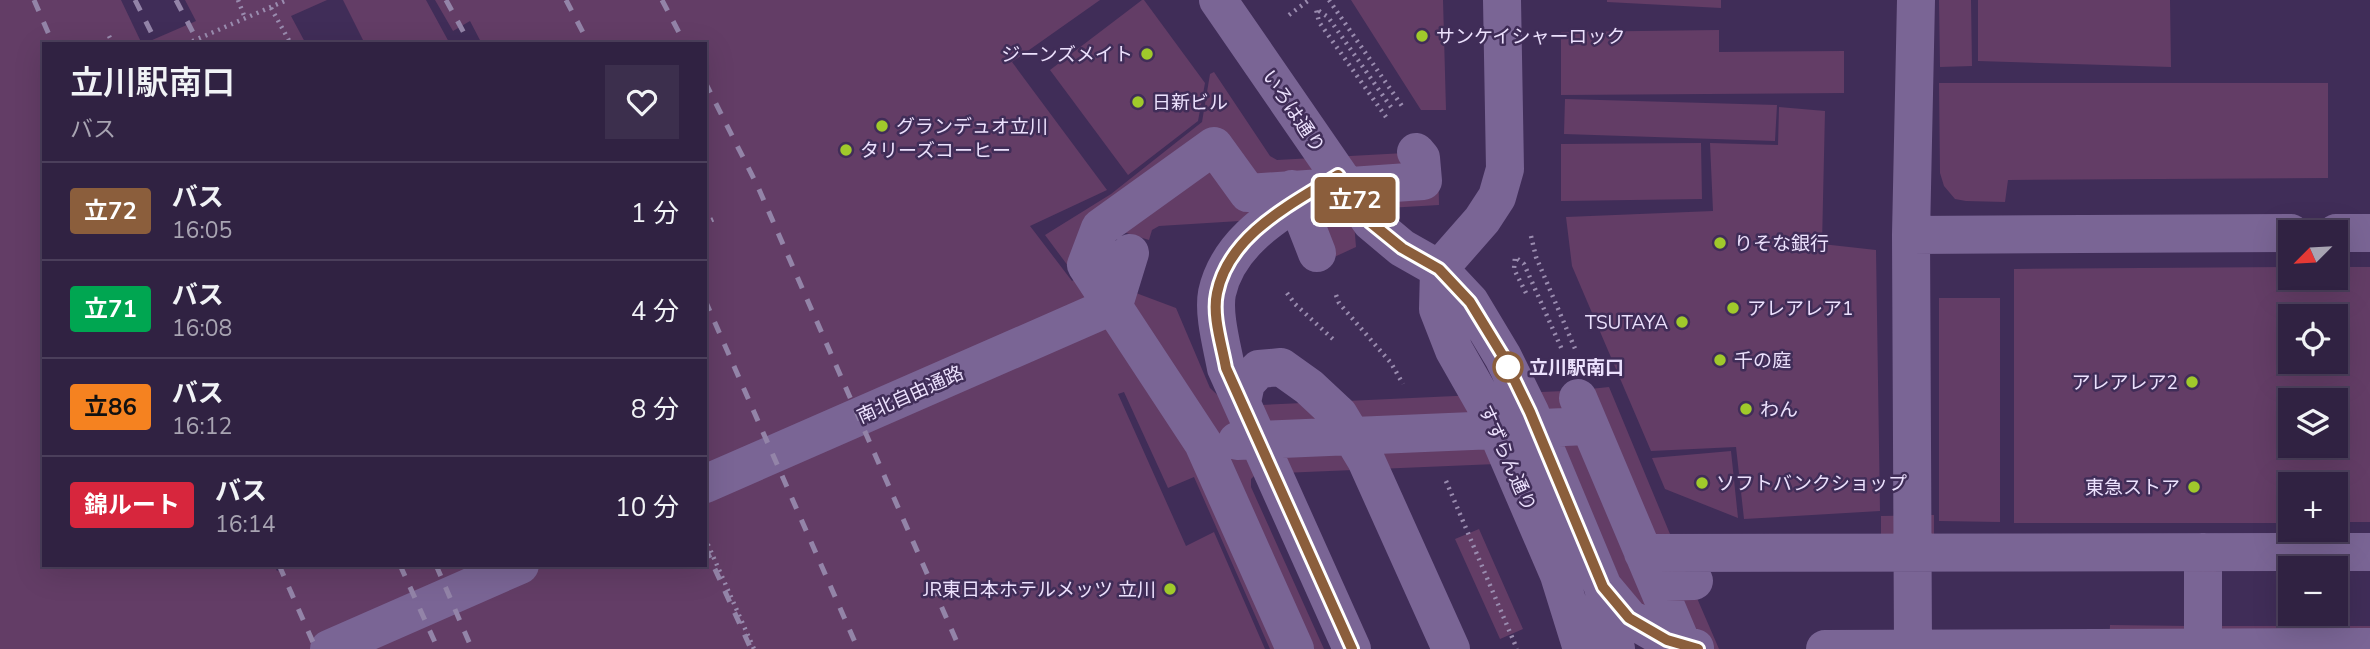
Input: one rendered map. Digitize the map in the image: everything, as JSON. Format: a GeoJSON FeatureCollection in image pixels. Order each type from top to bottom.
{"type":"FeatureCollection","features":[{"type":"Feature","properties":{"kind":"street","name":"いろは通り"},"geometry":{"type":"LineString","coordinates":[[1218,0],[1370,222],[1402,248],[1439,269]]}},
{"type":"Feature","properties":{"kind":"street"},"geometry":{"type":"LineString","coordinates":[[1439,269],[1482,220],[1497,197],[1505,169],[1502,0]]}},
{"type":"Feature","properties":{"kind":"street"},"geometry":{"type":"LineString","coordinates":[[1913,647],[1911,235],[1916,0]]}},
{"type":"Feature","properties":{"kind":"street"},"geometry":{"type":"LineString","coordinates":[[1295,649],[1253,588],[1203,443],[1131,302],[1086,265],[1100,228],[1214,146],[1248,192],[1423,181],[1421,158],[1411,138]]}},
{"type":"Feature","properties":{"kind":"street"},"geometry":{"type":"LineString","coordinates":[[1338,175],[1267,220],[1244,241],[1224,274],[1217,293],[1218,324],[1226,368],[1352,649]]}},
{"type":"Feature","properties":{"kind":"street"},"geometry":{"type":"LineString","coordinates":[[1292,189],[1317,253]]}},
{"type":"Feature","properties":{"kind":"street"},"geometry":{"type":"LineString","coordinates":[[1911,235],[2278,233]]}},
{"type":"Feature","properties":{"kind":"street"},"geometry":{"type":"LineString","coordinates":[[2348,233],[2370,233]]}},
{"type":"Feature","properties":{"kind":"street"},"geometry":{"type":"LineString","coordinates":[[1130,253],[1131,302]]}},
{"type":"Feature","properties":{"kind":"street","name":"すずらん通り"},"geometry":{"type":"LineString","coordinates":[[1439,269],[1470,302],[1503,356],[1530,412],[1603,587]]}},
{"type":"Feature","properties":{"kind":"street","name":"すずらん通り"},"geometry":{"type":"LineString","coordinates":[[1439,269],[1438,309],[1454,350],[1487,408],[1540,529],[1559,575],[1582,649]]}},
{"type":"Feature","properties":{"kind":"street","name":"南北自由通路"},"geometry":{"type":"LineString","coordinates":[[707,483],[1131,302]]}},
{"type":"Feature","properties":{"kind":"street"},"geometry":{"type":"LineString","coordinates":[[1241,402],[1246,383],[1259,369],[1281,367],[1309,387],[1339,415],[1366,460],[1451,649]]}},
{"type":"Feature","properties":{"kind":"street"},"geometry":{"type":"LineString","coordinates":[[1203,443],[1578,399],[1684,649]]}},
{"type":"Feature","properties":{"kind":"street"},"geometry":{"type":"LineString","coordinates":[[1649,567],[2206,576],[2370,552]]}},
{"type":"Feature","properties":{"kind":"street"},"geometry":{"type":"LineString","coordinates":[[329,649],[515,567]]}},
{"type":"Feature","properties":{"kind":"street"},"geometry":{"type":"LineString","coordinates":[[1649,567],[1694,581]]}},
{"type":"Feature","properties":{"kind":"street"},"geometry":{"type":"LineString","coordinates":[[2203,649],[2206,576]]}},
{"type":"Feature","properties":{"kind":"street"},"geometry":{"type":"LineString","coordinates":[[1603,587],[1616,649]]}},
{"type":"Feature","properties":{"kind":"street"},"geometry":{"type":"LineString","coordinates":[[1603,587],[1629,618],[1667,640],[1698,649]]}},
{"type":"Feature","properties":{"kind":"street"},"geometry":{"type":"LineString","coordinates":[[1825,649],[2370,647]]}},
{"type":"Feature","properties":{"kind":"path"},"geometry":{"type":"LineString","coordinates":[[238,0],[245,18]]}},
{"type":"Feature","properties":{"kind":"path"},"geometry":{"type":"LineString","coordinates":[[191,42],[288,0]]}},
{"type":"Feature","properties":{"kind":"path"},"geometry":{"type":"LineString","coordinates":[[1296,26],[1289,15],[1309,0],[1319,22],[1411,138]]}},
{"type":"Feature","properties":{"kind":"path"},"geometry":{"type":"LineString","coordinates":[[1329,0],[1411,138]]}},
{"type":"Feature","properties":{"kind":"path"},"geometry":{"type":"LineString","coordinates":[[271,7],[290,42]]}},
{"type":"Feature","properties":{"kind":"path"},"geometry":{"type":"LineString","coordinates":[[1315,9],[1328,17],[1411,138]]}},
{"type":"Feature","properties":{"kind":"path"},"geometry":{"type":"LineString","coordinates":[[109,36],[112,42]]}},
{"type":"Feature","properties":{"kind":"path"},"geometry":{"type":"LineString","coordinates":[[707,222],[714,219]]}},
{"type":"Feature","properties":{"kind":"path"},"geometry":{"type":"LineString","coordinates":[[1317,253],[1339,303],[1391,363],[1403,384]]}},
{"type":"Feature","properties":{"kind":"path"},"geometry":{"type":"LineString","coordinates":[[1514,269],[1515,257],[1524,264],[1578,399]]}},
{"type":"Feature","properties":{"kind":"path"},"geometry":{"type":"LineString","coordinates":[[707,543],[754,649]]}},
{"type":"Feature","properties":{"kind":"building"},"geometry":{"type":"Polygon","coordinates":[[[0,0],[121,0],[141,42],[42,42],[42,567],[275,567],[277,571],[286,567],[707,567],[707,42],[481,42],[470,21],[453,31],[435,0],[1100,0],[1012,62],[1107,190],[1030,226],[1072,281],[1077,278],[1045,235],[1111,194],[1202,122],[1210,74],[1214,72],[1270,156],[1277,160],[1405,153],[1438,154],[1439,205],[1353,210],[1356,247],[1330,259],[1287,218],[1159,226],[1152,230],[1149,240],[1117,230],[1107,267],[1136,293],[1176,308],[1210,388],[1226,403],[1238,406],[1564,391],[1586,381],[1590,389],[1609,387],[1670,534],[1881,534],[1881,516],[1934,515],[1934,536],[2216,566],[2217,626],[2370,626],[2370,649],[2109,649],[2110,625],[2189,626],[2189,567],[1684,568],[1719,649],[1650,649],[1569,461],[1256,474],[1251,479],[1251,487],[1324,649],[1270,649],[1194,477],[1168,488],[1124,392],[1118,394],[1186,546],[1214,532],[1265,649],[0,649],[0,0]]]}},
{"type":"Feature","properties":{"kind":"building"},"geometry":{"type":"Polygon","coordinates":[[[185,0],[327,0],[291,16],[305,42],[148,42],[196,21],[185,0]]]}},
{"type":"Feature","properties":{"kind":"building"},"geometry":{"type":"Polygon","coordinates":[[[343,0],[426,0],[449,42],[364,42],[343,0]]]}},
{"type":"Feature","properties":{"kind":"building","name":"日新ビル"},"geometry":{"type":"Polygon","coordinates":[[[1142,0],[1205,83],[1198,121],[1128,175],[1050,70],[1142,0]]]}},
{"type":"Feature","properties":{"kind":"building"},"geometry":{"type":"Polygon","coordinates":[[[1351,0],[1443,0],[1446,110],[1421,110],[1351,0]]]}},
{"type":"Feature","properties":{"kind":"building"},"geometry":{"type":"Polygon","coordinates":[[[1721,0],[1721,8],[1607,2],[1721,0]]]}},
{"type":"Feature","properties":{"kind":"building"},"geometry":{"type":"Polygon","coordinates":[[[1939,0],[1971,0],[1972,66],[1940,67],[1939,0]]]}},
{"type":"Feature","properties":{"kind":"building"},"geometry":{"type":"Polygon","coordinates":[[[1978,0],[2170,0],[2171,67],[1978,61],[1978,0]]]}},
{"type":"Feature","properties":{"kind":"building"},"geometry":{"type":"Polygon","coordinates":[[[1719,30],[1719,52],[1844,51],[1844,93],[1561,95],[1561,32],[1719,30]]]}},
{"type":"Feature","properties":{"kind":"building"},"geometry":{"type":"Polygon","coordinates":[[[1939,83],[2328,83],[2328,178],[2008,180],[2005,202],[1955,199],[1944,186],[1940,173],[1939,83]]]}},
{"type":"Feature","properties":{"kind":"building"},"geometry":{"type":"Polygon","coordinates":[[[1565,99],[1777,105],[1775,141],[1564,134],[1565,99]]]}},
{"type":"Feature","properties":{"kind":"building","name":"アレアレア1"},"geometry":{"type":"Polygon","coordinates":[[[1779,107],[1825,111],[1822,244],[1876,250],[1880,511],[1744,519],[1736,447],[1651,451],[1572,266],[1566,217],[1713,211],[1710,143],[1778,145],[1779,107]]]}},
{"type":"Feature","properties":{"kind":"building"},"geometry":{"type":"Polygon","coordinates":[[[1701,143],[1702,199],[1561,201],[1561,144],[1701,143]]]}},
{"type":"Feature","properties":{"kind":"building","name":"アレアレア2"},"geometry":{"type":"Polygon","coordinates":[[[2278,267],[2278,290],[2348,290],[2348,267],[2370,267],[2370,522],[2348,522],[2348,472],[2278,472],[2278,523],[2014,523],[2014,269],[2278,267]]]}},
{"type":"Feature","properties":{"kind":"building"},"geometry":{"type":"Polygon","coordinates":[[[1939,298],[2000,298],[2000,522],[1939,521],[1939,298]]]}},
{"type":"Feature","properties":{"kind":"building"},"geometry":{"type":"Polygon","coordinates":[[[1731,451],[1738,518],[1665,489],[1652,458],[1731,451]]]}},
{"type":"Feature","properties":{"kind":"building"},"geometry":{"type":"Polygon","coordinates":[[[1479,529],[1523,629],[1500,639],[1455,539],[1479,529]]]}},
{"type":"Feature","properties":{"kind":"railway"},"geometry":{"type":"LineString","coordinates":[[34,0],[52,42]]}},
{"type":"Feature","properties":{"kind":"railway"},"geometry":{"type":"LineString","coordinates":[[135,0],[156,42]]}},
{"type":"Feature","properties":{"kind":"railway"},"geometry":{"type":"LineString","coordinates":[[176,0],[198,42]]}},
{"type":"Feature","properties":{"kind":"railway"},"geometry":{"type":"LineString","coordinates":[[446,0],[469,42]]}},
{"type":"Feature","properties":{"kind":"railway"},"geometry":{"type":"LineString","coordinates":[[566,0],[588,42]]}},
{"type":"Feature","properties":{"kind":"railway"},"geometry":{"type":"LineString","coordinates":[[662,0],[684,42]]}},
{"type":"Feature","properties":{"kind":"railway"},"geometry":{"type":"LineString","coordinates":[[707,86],[758,187],[960,649]]}},
{"type":"Feature","properties":{"kind":"railway"},"geometry":{"type":"LineString","coordinates":[[707,305],[858,649]]}},
{"type":"Feature","properties":{"kind":"railway"},"geometry":{"type":"LineString","coordinates":[[707,551],[751,649]]}},
{"type":"Feature","properties":{"kind":"railway"},"geometry":{"type":"LineString","coordinates":[[280,567],[316,649]]}},
{"type":"Feature","properties":{"kind":"railway"},"geometry":{"type":"LineString","coordinates":[[401,567],[438,649]]}},
{"type":"Feature","properties":{"kind":"railway"},"geometry":{"type":"LineString","coordinates":[[437,567],[472,649]]}},
{"type":"Feature","properties":{"kind":"bus line","name":"立72"},"geometry":{"type":"LineString","coordinates":[[1352,649],[1226,368],[1218,324],[1217,293],[1228,265],[1244,241],[1267,220],[1338,175],[1370,222],[1402,248],[1439,269],[1470,302],[1503,356],[1530,412],[1603,587],[1629,618],[1667,640],[1698,649]]}},
{"type":"Feature","properties":{"kind":"place","name":"サンケイシャーロック"},"geometry":{"type":"Point","coordinates":[1422,36]}},
{"type":"Feature","properties":{"kind":"place","name":"ジーンズメイト"},"geometry":{"type":"Point","coordinates":[1147,54]}},
{"type":"Feature","properties":{"kind":"place","name":"日新ビル"},"geometry":{"type":"Point","coordinates":[1138,102]}},
{"type":"Feature","properties":{"kind":"place","name":"グランデュオ立川"},"geometry":{"type":"Point","coordinates":[882,126]}},
{"type":"Feature","properties":{"kind":"place","name":"タリーズコーヒー"},"geometry":{"type":"Point","coordinates":[846,150]}},
{"type":"Feature","properties":{"kind":"place","name":"りそな銀行"},"geometry":{"type":"Point","coordinates":[1720,243]}},
{"type":"Feature","properties":{"kind":"place","name":"アレアレア1"},"geometry":{"type":"Point","coordinates":[1733,308]}},
{"type":"Feature","properties":{"kind":"place","name":"TSUTAYA"},"geometry":{"type":"Point","coordinates":[1682,322]}},
{"type":"Feature","properties":{"kind":"place","name":"千の庭"},"geometry":{"type":"Point","coordinates":[1720,360]}},
{"type":"Feature","properties":{"kind":"place","name":"立川駅南口"},"geometry":{"type":"Point","coordinates":[1508,367]}},
{"type":"Feature","properties":{"kind":"place","name":"アレアレア2"},"geometry":{"type":"Point","coordinates":[2192,382]}},
{"type":"Feature","properties":{"kind":"place","name":"わん"},"geometry":{"type":"Point","coordinates":[1746,409]}},
{"type":"Feature","properties":{"kind":"place","name":"ソフトバンクショップ"},"geometry":{"type":"Point","coordinates":[1702,483]}},
{"type":"Feature","properties":{"kind":"place","name":"東急ストア"},"geometry":{"type":"Point","coordinates":[2194,487]}},
{"type":"Feature","properties":{"kind":"place","name":"JR東日本ホテルメッツ 立川"},"geometry":{"type":"Point","coordinates":[1170,589]}}]}
